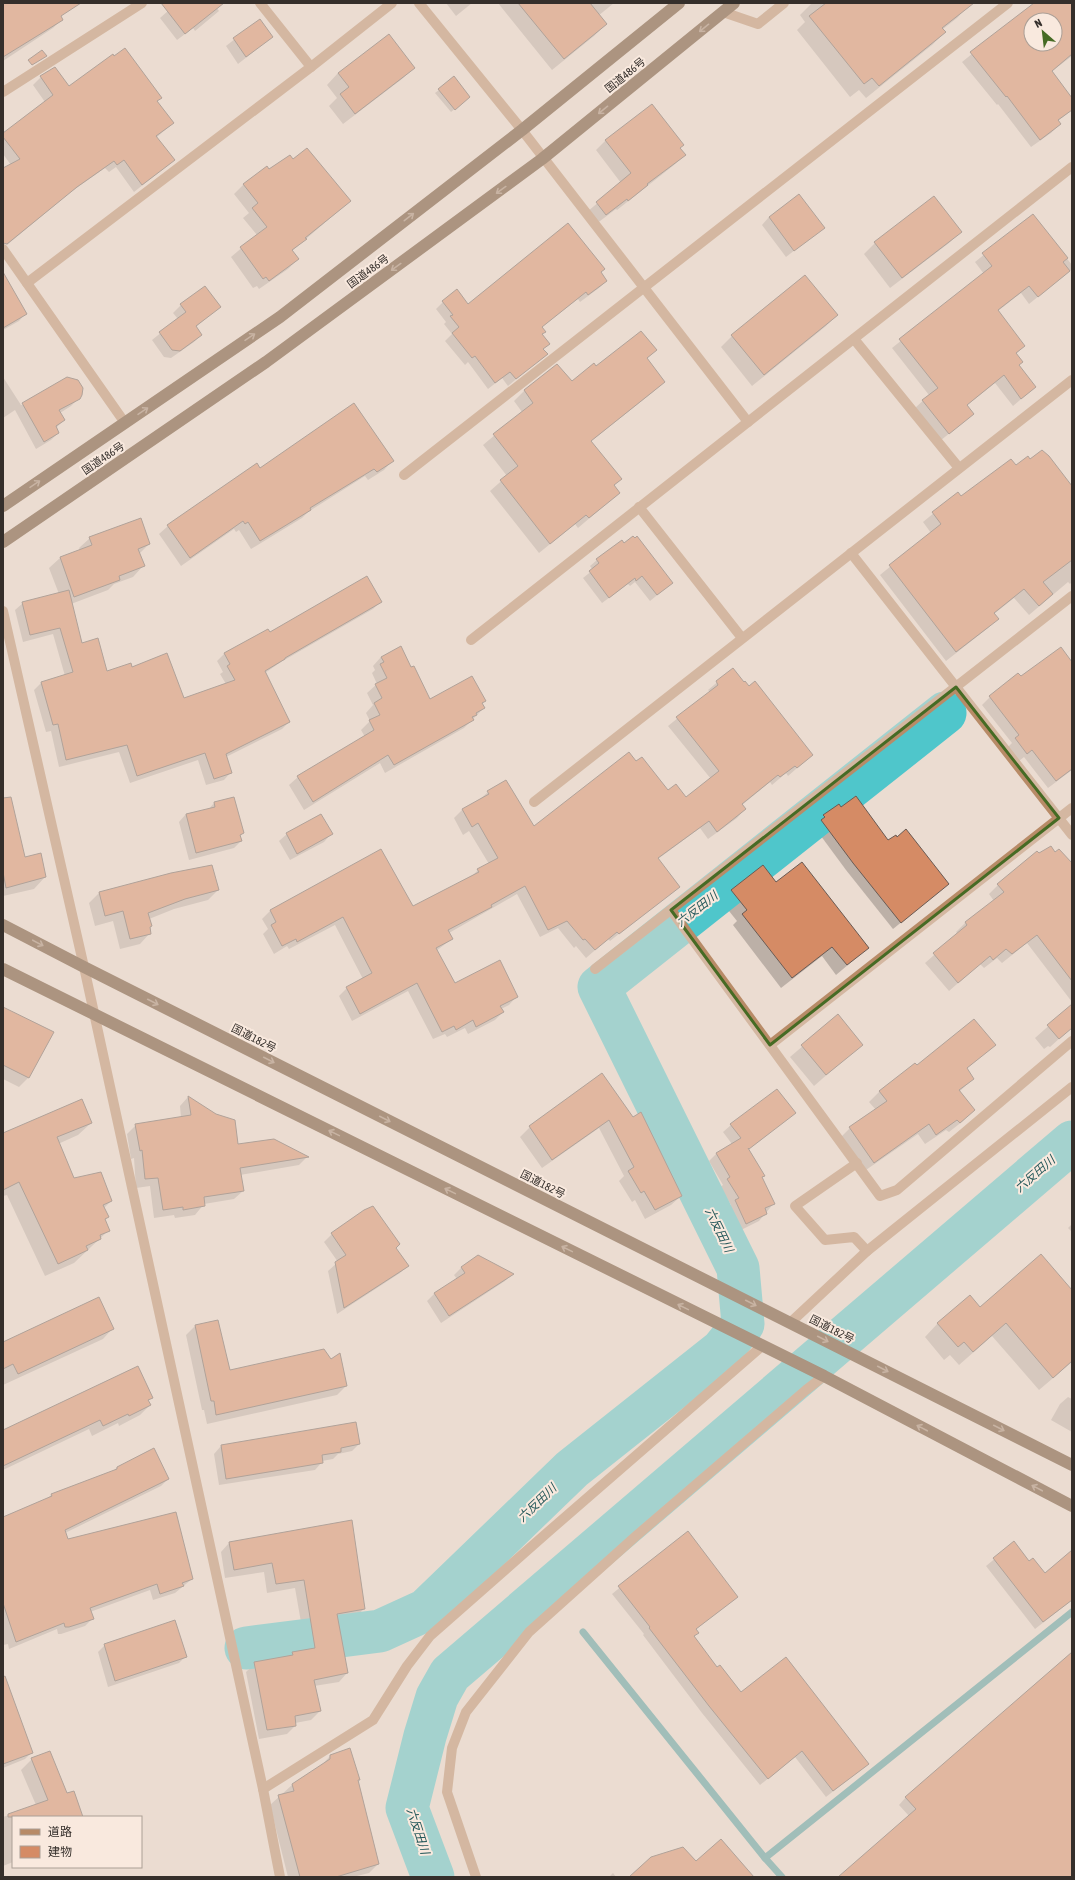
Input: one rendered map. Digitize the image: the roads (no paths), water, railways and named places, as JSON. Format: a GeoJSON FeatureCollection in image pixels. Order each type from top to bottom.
{"type":"FeatureCollection","features":[{"type":"Feature","properties":{"kind":"highway","name":"国道486号"},"geometry":{"type":"LineString","coordinates":[[3,506],[280,317],[522,130],[679,3]]}},
{"type":"Feature","properties":{"kind":"highway","name":"国道486号"},"geometry":{"type":"LineString","coordinates":[[3,542],[266,362],[542,159],[734,3]]}},
{"type":"Feature","properties":{"kind":"highway","name":"国道182号"},"geometry":{"type":"LineString","coordinates":[[3,924],[84,967],[1072,1465]]}},
{"type":"Feature","properties":{"kind":"highway"},"geometry":{"type":"LineString","coordinates":[[3,969],[820,1374],[1072,1506]]}},
{"type":"Feature","properties":{"kind":"street"},"geometry":{"type":"LineString","coordinates":[[3,92],[142,3]]}},
{"type":"Feature","properties":{"kind":"street"},"geometry":{"type":"LineString","coordinates":[[260,3],[311,67]]}},
{"type":"Feature","properties":{"kind":"street"},"geometry":{"type":"LineString","coordinates":[[27,283],[311,67],[392,3]]}},
{"type":"Feature","properties":{"kind":"street"},"geometry":{"type":"LineString","coordinates":[[419,3],[522,130],[542,159],[748,422]]}},
{"type":"Feature","properties":{"kind":"street"},"geometry":{"type":"LineString","coordinates":[[723,12],[758,24],[784,3]]}},
{"type":"Feature","properties":{"kind":"street"},"geometry":{"type":"LineString","coordinates":[[404,475],[1008,3]]}},
{"type":"Feature","properties":{"kind":"street"},"geometry":{"type":"LineString","coordinates":[[471,640],[1072,167]]}},
{"type":"Feature","properties":{"kind":"street"},"geometry":{"type":"LineString","coordinates":[[3,249],[125,423]]}},
{"type":"Feature","properties":{"kind":"street"},"geometry":{"type":"LineString","coordinates":[[854,339],[959,468]]}},
{"type":"Feature","properties":{"kind":"street"},"geometry":{"type":"LineString","coordinates":[[534,802],[1072,380]]}},
{"type":"Feature","properties":{"kind":"street"},"geometry":{"type":"LineString","coordinates":[[639,507],[742,638]]}},
{"type":"Feature","properties":{"kind":"street"},"geometry":{"type":"LineString","coordinates":[[851,553],[1072,835]]}},
{"type":"Feature","properties":{"kind":"street"},"geometry":{"type":"LineString","coordinates":[[595,969],[1072,596]]}},
{"type":"Feature","properties":{"kind":"street"},"geometry":{"type":"LineString","coordinates":[[3,611],[84,967],[263,1789],[280,1877]]}},
{"type":"Feature","properties":{"kind":"street"},"geometry":{"type":"LineString","coordinates":[[770,1045],[1072,808]]}},
{"type":"Feature","properties":{"kind":"street"},"geometry":{"type":"LineString","coordinates":[[671,910],[880,1196],[897,1190],[1072,1041]]}},
{"type":"Feature","properties":{"kind":"street"},"geometry":{"type":"LineString","coordinates":[[790,1323],[868,1251],[1072,1087]]}},
{"type":"Feature","properties":{"kind":"street"},"geometry":{"type":"LineString","coordinates":[[856,1163],[795,1206],[825,1240],[854,1237],[868,1251]]}},
{"type":"Feature","properties":{"kind":"street"},"geometry":{"type":"LineString","coordinates":[[263,1789],[373,1720],[407,1666],[430,1636],[763,1346]]}},
{"type":"Feature","properties":{"kind":"street"},"geometry":{"type":"LineString","coordinates":[[476,1877],[447,1792],[452,1748],[466,1712],[529,1632],[636,1536],[806,1390],[820,1374]]}},
{"type":"Feature","properties":{"kind":"waterway","name":"六反田川"},"geometry":{"type":"LineString","coordinates":[[246,1648],[380,1631],[426,1610],[572,1469],[722,1350],[743,1324],[738,1268],[599,987],[945,713]]}},
{"type":"Feature","properties":{"kind":"waterway","name":"六反田川"},"geometry":{"type":"LineString","coordinates":[[433,1877],[407,1808],[425,1736],[437,1697],[450,1674],[1072,1142]]}},
{"type":"Feature","properties":{"kind":"waterway"},"geometry":{"type":"LineString","coordinates":[[505,1534],[513,1544]]}},
{"type":"Feature","properties":{"kind":"waterway"},"geometry":{"type":"LineString","coordinates":[[782,1877],[765,1858],[1072,1612]]}},
{"type":"Feature","properties":{"kind":"waterway"},"geometry":{"type":"LineString","coordinates":[[583,1632],[765,1858]]}}]}
